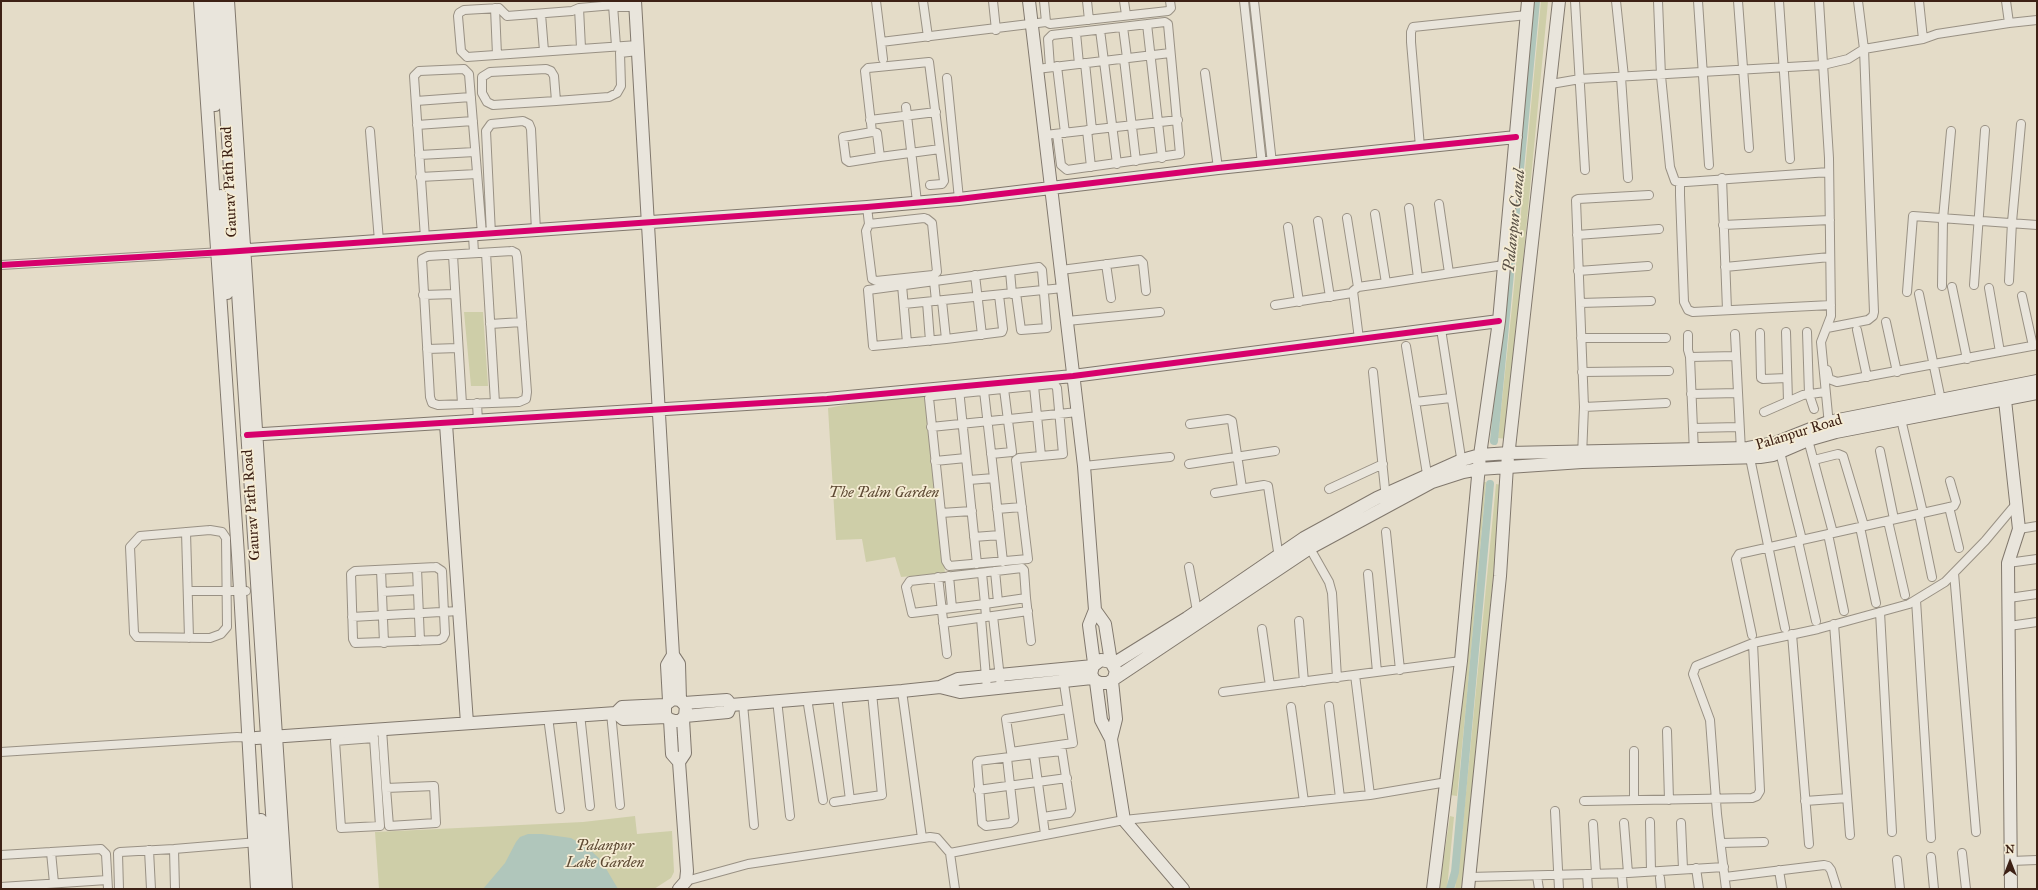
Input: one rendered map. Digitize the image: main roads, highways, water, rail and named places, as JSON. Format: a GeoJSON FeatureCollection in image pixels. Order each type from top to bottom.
{"type":"FeatureCollection","features":[{"type":"Feature","properties":{"kind":"waterway","name":"Palanpur Canal"},"geometry":{"type":"LineString","coordinates":[[1494,441],[1536,1]]}},
{"type":"Feature","properties":{"kind":"waterway"},"geometry":{"type":"LineString","coordinates":[[1450,889],[1455,872],[1490,484]]}},
{"type":"Feature","properties":{"kind":"park label","name":"The Palm Garden"},"geometry":{"type":"Point","coordinates":[884,493]}},
{"type":"Feature","properties":{"kind":"park label","name":"Palanpur Lake Garden"},"geometry":{"type":"Point","coordinates":[605,854]}}]}
